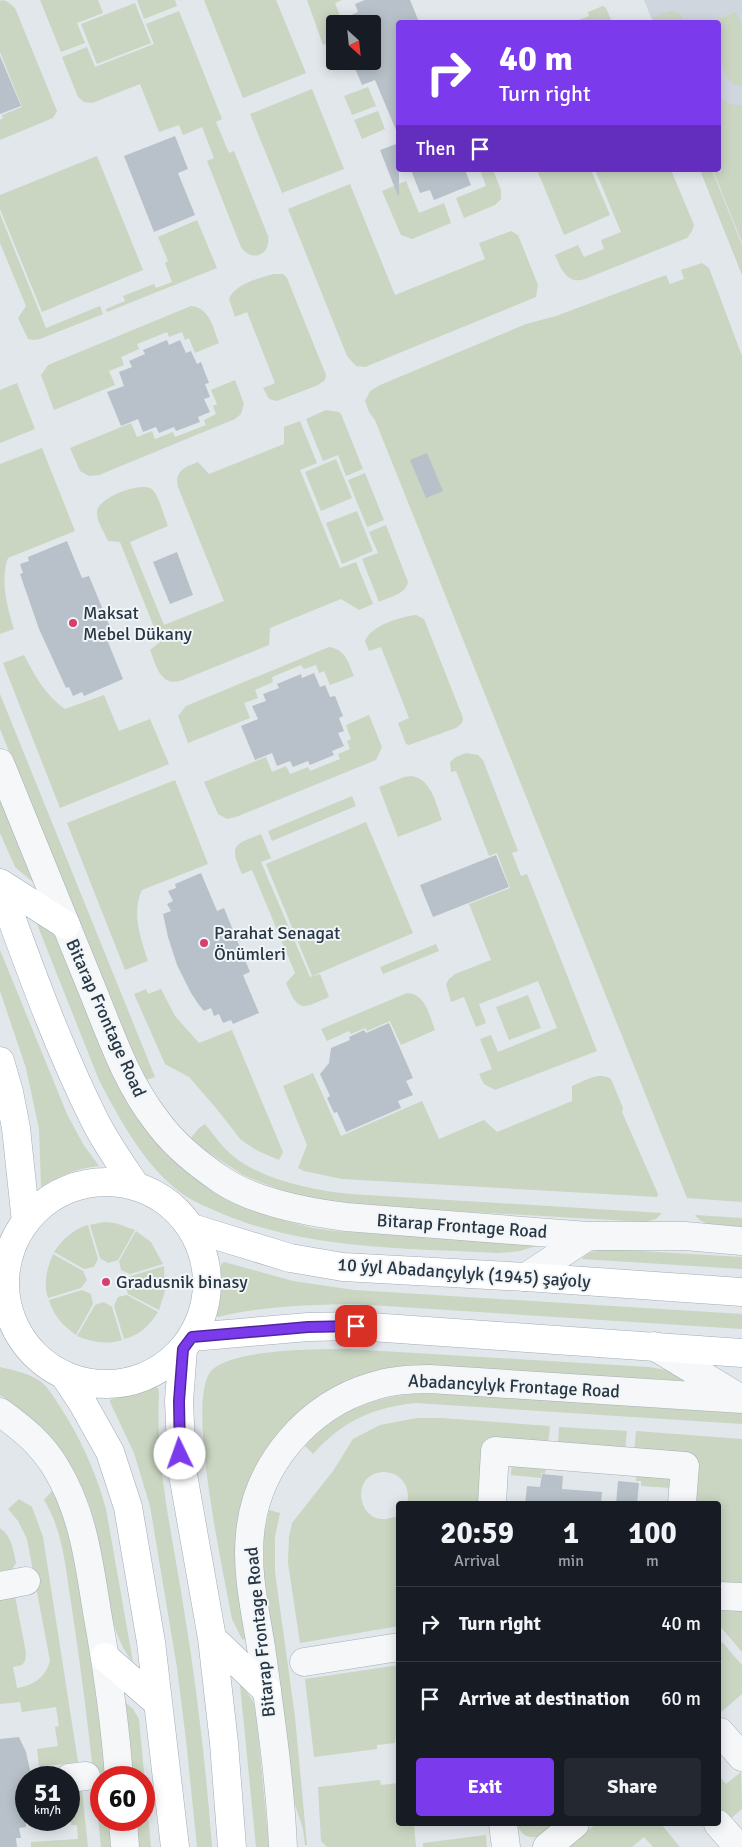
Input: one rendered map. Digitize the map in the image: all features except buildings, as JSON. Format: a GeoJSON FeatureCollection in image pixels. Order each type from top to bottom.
{"type":"FeatureCollection","features":[{"type":"Feature","properties":{"kind":"main road"},"geometry":{"type":"LineString","coordinates":[[0,883],[66,925]]}},
{"type":"Feature","properties":{"kind":"main road"},"geometry":{"type":"LineString","coordinates":[[0,887],[72,1072],[95,1122],[135,1185]]}},
{"type":"Feature","properties":{"kind":"main road"},"geometry":{"type":"LineString","coordinates":[[0,1061],[9,1092],[16,1128],[15,1228],[14,1241],[6,1268],[6,1297],[14,1325],[29,1349],[64,1375],[91,1383],[106,1384],[128,1381],[148,1375],[161,1368],[187,1343],[204,1311],[208,1282],[204,1254],[192,1228],[173,1206],[155,1194],[135,1185],[106,1181],[78,1186],[51,1197],[15,1228]]}},
{"type":"Feature","properties":{"kind":"main road","name":"10 ýyl Abadançylyk (1945) şaýoly"},"geometry":{"type":"LineString","coordinates":[[192,1228],[290,1258],[328,1265],[371,1270],[526,1277],[742,1292]]}},
{"type":"Feature","properties":{"kind":"main road"},"geometry":{"type":"LineString","coordinates":[[187,1343],[308,1327],[356,1326],[742,1353]]}},
{"type":"Feature","properties":{"kind":"main road"},"geometry":{"type":"LineString","coordinates":[[0,1342],[29,1349]]}},
{"type":"Feature","properties":{"kind":"main road"},"geometry":{"type":"LineString","coordinates":[[187,1343],[179,1401],[182,1469],[212,1638],[224,1743],[232,1847]]}},
{"type":"Feature","properties":{"kind":"main road"},"geometry":{"type":"LineString","coordinates":[[64,1375],[82,1402],[110,1452],[128,1506],[151,1642],[174,1847]]}},
{"type":"Feature","properties":{"kind":"main road"},"geometry":{"type":"LineString","coordinates":[[212,1638],[267,1691]]}},
{"type":"Feature","properties":{"kind":"main road"},"geometry":{"type":"LineString","coordinates":[[105,1657],[158,1703]]}},
{"type":"Feature","properties":{"kind":"street","name":"Bitarap Frontage Road"},"geometry":{"type":"LineString","coordinates":[[0,763],[120,1057],[139,1096],[156,1122],[197,1161],[225,1182],[251,1195],[283,1205],[324,1214],[588,1236]]}},
{"type":"Feature","properties":{"kind":"street"},"geometry":{"type":"LineString","coordinates":[[526,1277],[588,1236],[685,1236],[742,1241]]}},
{"type":"Feature","properties":{"kind":"street"},"geometry":{"type":"LineString","coordinates":[[654,1346],[742,1399]]}},
{"type":"Feature","properties":{"kind":"street","name":"Abadancylyk Frontage Road"},"geometry":{"type":"LineString","coordinates":[[299,1430],[317,1415],[348,1396],[374,1386],[412,1379],[742,1399]]}},
{"type":"Feature","properties":{"kind":"street"},"geometry":{"type":"LineString","coordinates":[[0,1412],[28,1433],[44,1450],[56,1468],[75,1507],[86,1545],[105,1657],[118,1766]]}},
{"type":"Feature","properties":{"kind":"street","name":"Bitarap Frontage Road"},"geometry":{"type":"LineString","coordinates":[[283,1847],[267,1691],[250,1570],[250,1534],[256,1498],[264,1478],[285,1445],[299,1430]]}},
{"type":"Feature","properties":{"kind":"street"},"geometry":{"type":"LineString","coordinates":[[492,1501],[495,1451],[685,1466],[682,1501]]}},
{"type":"Feature","properties":{"kind":"street"},"geometry":{"type":"LineString","coordinates":[[721,1596],[742,1597]]}},
{"type":"Feature","properties":{"kind":"street"},"geometry":{"type":"LineString","coordinates":[[304,1662],[396,1647]]}},
{"type":"Feature","properties":{"kind":"street"},"geometry":{"type":"LineString","coordinates":[[721,1733],[742,1757]]}},
{"type":"Feature","properties":{"kind":"street"},"geometry":{"type":"LineString","coordinates":[[503,1826],[506,1847]]}},
{"type":"Feature","properties":{"kind":"street"},"geometry":{"type":"LineString","coordinates":[[546,1847],[572,1826]]}},
{"type":"Feature","properties":{"kind":"street"},"geometry":{"type":"LineString","coordinates":[[124,1831],[125,1847]]}},
{"type":"Feature","properties":{"kind":"shaded area"},"geometry":{"type":"Polygon","coordinates":[[[644,0],[742,0],[742,243],[714,172],[721,172],[721,20],[652,20],[644,0]]]}},
{"type":"Feature","properties":{"kind":"green space"},"geometry":{"type":"Polygon","coordinates":[[[3,0],[15,8],[57,111],[53,118],[0,140],[0,120],[3,118],[2,115],[22,107],[0,52],[0,1],[3,0]]]}},
{"type":"Feature","properties":{"kind":"green space"},"geometry":{"type":"Polygon","coordinates":[[[40,0],[98,0],[103,13],[77,23],[85,43],[61,52],[40,0]]]}},
{"type":"Feature","properties":{"kind":"green space"},"geometry":{"type":"Polygon","coordinates":[[[137,0],[175,0],[177,6],[144,19],[137,0]]]}},
{"type":"Feature","properties":{"kind":"green space"},"geometry":{"type":"Polygon","coordinates":[[[204,0],[276,0],[306,73],[243,98],[204,0]]]}},
{"type":"Feature","properties":{"kind":"green space"},"geometry":{"type":"Polygon","coordinates":[[[307,0],[342,0],[335,3],[340,15],[326,15],[326,44],[323,45],[307,0]]]}},
{"type":"Feature","properties":{"kind":"green space"},"geometry":{"type":"Polygon","coordinates":[[[135,3],[151,43],[97,64],[81,24],[135,3]]]}},
{"type":"Feature","properties":{"kind":"green space"},"geometry":{"type":"Polygon","coordinates":[[[603,6],[606,8],[611,20],[578,20],[589,16],[588,12],[603,6]]]}},
{"type":"Feature","properties":{"kind":"green space"},"geometry":{"type":"Polygon","coordinates":[[[179,11],[222,119],[216,122],[229,153],[234,151],[268,236],[267,248],[260,255],[250,255],[241,247],[207,161],[214,158],[202,127],[183,135],[179,125],[159,132],[140,84],[92,103],[84,102],[78,97],[62,57],[87,47],[95,67],[154,44],[146,24],[179,11]]]}},
{"type":"Feature","properties":{"kind":"green space"},"geometry":{"type":"Polygon","coordinates":[[[671,11],[680,14],[684,20],[653,20],[652,18],[671,11]]]}},
{"type":"Feature","properties":{"kind":"green space"},"geometry":{"type":"Polygon","coordinates":[[[736,12],[742,27],[742,86],[734,84],[728,79],[724,71],[721,61],[721,20],[716,20],[736,12]]]}},
{"type":"Feature","properties":{"kind":"green space"},"geometry":{"type":"Polygon","coordinates":[[[368,87],[376,106],[352,115],[344,96],[368,87]]]}},
{"type":"Feature","properties":{"kind":"green space"},"geometry":{"type":"Polygon","coordinates":[[[312,89],[344,169],[282,193],[250,114],[312,89]]]}},
{"type":"Feature","properties":{"kind":"green space"},"geometry":{"type":"Polygon","coordinates":[[[721,98],[730,104],[742,106],[742,242],[714,172],[721,172],[721,98]]]}},
{"type":"Feature","properties":{"kind":"green space"},"geometry":{"type":"Polygon","coordinates":[[[378,111],[385,129],[362,139],[354,120],[378,111]]]}},
{"type":"Feature","properties":{"kind":"green space"},"geometry":{"type":"Polygon","coordinates":[[[97,156],[143,270],[42,312],[0,209],[0,195],[97,156]]]}},
{"type":"Feature","properties":{"kind":"green space"},"geometry":{"type":"Polygon","coordinates":[[[481,172],[494,172],[501,190],[501,199],[495,205],[464,218],[456,198],[486,186],[481,172]]]}},
{"type":"Feature","properties":{"kind":"green space"},"geometry":{"type":"Polygon","coordinates":[[[538,172],[592,172],[610,215],[564,235],[538,172]]]}},
{"type":"Feature","properties":{"kind":"green space"},"geometry":{"type":"Polygon","coordinates":[[[596,172],[672,172],[694,225],[687,238],[585,279],[574,280],[569,278],[562,270],[555,255],[578,245],[584,257],[604,249],[601,240],[621,232],[596,172]]]}},
{"type":"Feature","properties":{"kind":"green space"},"geometry":{"type":"Polygon","coordinates":[[[701,172],[713,172],[742,245],[742,275],[701,172]]]}},
{"type":"Feature","properties":{"kind":"green space"},"geometry":{"type":"Polygon","coordinates":[[[406,181],[419,213],[444,203],[451,223],[412,239],[401,235],[382,191],[406,181]]]}},
{"type":"Feature","properties":{"kind":"green space"},"geometry":{"type":"Polygon","coordinates":[[[350,184],[395,295],[485,259],[479,243],[511,231],[518,235],[538,285],[536,297],[365,367],[356,366],[347,356],[288,209],[350,184]]]}},
{"type":"Feature","properties":{"kind":"green space"},"geometry":{"type":"Polygon","coordinates":[[[0,214],[46,328],[100,306],[103,314],[40,339],[28,339],[18,318],[26,306],[0,243],[0,214]]]}},
{"type":"Feature","properties":{"kind":"green space"},"geometry":{"type":"Polygon","coordinates":[[[197,220],[217,268],[107,312],[106,309],[125,301],[123,296],[154,284],[156,288],[172,282],[165,263],[168,261],[158,237],[197,220]]]}},
{"type":"Feature","properties":{"kind":"green space"},"geometry":{"type":"Polygon","coordinates":[[[702,263],[709,268],[742,356],[742,1202],[687,1198],[375,420],[369,412],[365,401],[370,391],[380,385],[526,324],[556,316],[666,275],[670,284],[684,279],[681,270],[702,263]]]}},
{"type":"Feature","properties":{"kind":"green space"},"geometry":{"type":"Polygon","coordinates":[[[274,274],[283,274],[287,278],[326,375],[325,380],[318,385],[277,401],[269,399],[263,388],[275,383],[247,312],[235,317],[229,299],[236,289],[274,274]]]}},
{"type":"Feature","properties":{"kind":"green space"},"geometry":{"type":"Polygon","coordinates":[[[191,306],[203,311],[207,315],[213,325],[219,343],[195,353],[189,338],[185,340],[182,332],[169,337],[167,332],[137,344],[139,349],[121,357],[124,365],[109,371],[115,385],[54,410],[41,375],[48,365],[191,306]]]}},
{"type":"Feature","properties":{"kind":"green space"},"geometry":{"type":"Polygon","coordinates":[[[235,380],[244,404],[241,414],[235,419],[99,475],[89,476],[80,471],[70,448],[131,423],[137,437],[152,431],[155,439],[173,432],[175,437],[206,425],[204,420],[216,414],[213,406],[217,404],[211,390],[235,380]]]}},
{"type":"Feature","properties":{"kind":"green space"},"geometry":{"type":"Polygon","coordinates":[[[17,383],[35,429],[0,443],[0,390],[17,383]]]}},
{"type":"Feature","properties":{"kind":"green space"},"geometry":{"type":"Polygon","coordinates":[[[326,410],[341,414],[363,469],[346,476],[338,455],[323,461],[306,419],[326,410]]]}},
{"type":"Feature","properties":{"kind":"green space"},"geometry":{"type":"Polygon","coordinates":[[[300,421],[317,463],[300,470],[340,568],[356,562],[373,604],[359,610],[341,599],[270,628],[269,645],[180,681],[173,682],[168,680],[163,677],[157,668],[150,650],[160,642],[120,542],[108,541],[99,523],[97,512],[99,507],[112,496],[131,489],[148,488],[155,493],[168,526],[130,542],[164,625],[224,601],[178,487],[179,473],[198,462],[209,474],[284,444],[284,427],[300,421]]]}},
{"type":"Feature","properties":{"kind":"green space"},"geometry":{"type":"Polygon","coordinates":[[[42,448],[75,531],[8,558],[5,584],[7,603],[14,629],[0,634],[0,464],[42,448]]]}},
{"type":"Feature","properties":{"kind":"green space"},"geometry":{"type":"Polygon","coordinates":[[[336,459],[352,498],[321,511],[305,472],[336,459]]]}},
{"type":"Feature","properties":{"kind":"green space"},"geometry":{"type":"Polygon","coordinates":[[[365,473],[384,520],[367,527],[348,480],[365,473]]]}},
{"type":"Feature","properties":{"kind":"green space"},"geometry":{"type":"Polygon","coordinates":[[[357,511],[373,551],[342,564],[326,523],[357,511]]]}},
{"type":"Feature","properties":{"kind":"green space"},"geometry":{"type":"Polygon","coordinates":[[[386,525],[408,582],[400,593],[379,602],[362,559],[378,553],[369,532],[386,525]]]}},
{"type":"Feature","properties":{"kind":"green space"},"geometry":{"type":"Polygon","coordinates":[[[416,615],[424,619],[463,718],[462,723],[456,728],[409,745],[406,744],[398,723],[409,718],[381,647],[369,651],[365,641],[380,626],[416,615]]]}},
{"type":"Feature","properties":{"kind":"green space"},"geometry":{"type":"Polygon","coordinates":[[[329,647],[343,654],[354,676],[330,685],[324,671],[319,673],[316,665],[304,669],[301,665],[272,677],[273,682],[255,690],[258,698],[244,703],[250,718],[188,743],[178,716],[186,706],[329,647]]]}},
{"type":"Feature","properties":{"kind":"green space"},"geometry":{"type":"Polygon","coordinates":[[[24,655],[46,691],[65,709],[104,695],[119,731],[150,719],[169,764],[60,808],[3,663],[24,655]]]}},
{"type":"Feature","properties":{"kind":"green space"},"geometry":{"type":"Polygon","coordinates":[[[0,694],[155,1077],[146,1080],[133,1058],[0,729],[0,694]]]}},
{"type":"Feature","properties":{"kind":"green space"},"geometry":{"type":"Polygon","coordinates":[[[369,715],[382,747],[376,760],[236,817],[227,819],[218,814],[204,782],[266,757],[272,772],[286,766],[290,774],[308,767],[310,771],[340,759],[338,754],[350,749],[347,741],[351,739],[346,725],[369,715]]]}},
{"type":"Feature","properties":{"kind":"green space"},"geometry":{"type":"Polygon","coordinates":[[[466,753],[478,755],[483,760],[518,851],[512,853],[521,876],[527,874],[597,1051],[495,1090],[484,1084],[479,1074],[492,1069],[480,1039],[491,1035],[498,1052],[557,1028],[538,981],[479,1004],[486,1023],[476,1027],[464,997],[451,1002],[446,984],[449,979],[455,974],[491,960],[469,904],[510,888],[497,853],[489,856],[456,771],[451,772],[450,762],[466,753]]]}},
{"type":"Feature","properties":{"kind":"green space"},"geometry":{"type":"Polygon","coordinates":[[[411,776],[423,781],[428,787],[442,820],[398,837],[379,787],[411,776]]]}},
{"type":"Feature","properties":{"kind":"green space"},"geometry":{"type":"Polygon","coordinates":[[[175,780],[208,864],[142,890],[137,907],[137,917],[148,961],[125,970],[67,823],[175,780]]]}},
{"type":"Feature","properties":{"kind":"green space"},"geometry":{"type":"Polygon","coordinates":[[[352,796],[356,806],[272,841],[268,831],[352,796]]]}},
{"type":"Feature","properties":{"kind":"green space"},"geometry":{"type":"Polygon","coordinates":[[[0,797],[35,884],[15,867],[0,833],[0,797]]]}},
{"type":"Feature","properties":{"kind":"green space"},"geometry":{"type":"Polygon","coordinates":[[[366,822],[413,933],[312,976],[266,864],[366,822]]]}},
{"type":"Feature","properties":{"kind":"green space"},"geometry":{"type":"Polygon","coordinates":[[[261,834],[271,858],[261,862],[310,977],[320,974],[329,997],[307,1006],[298,1004],[290,993],[286,983],[295,973],[252,870],[242,874],[236,857],[236,847],[239,844],[261,834]]]}},
{"type":"Feature","properties":{"kind":"green space"},"geometry":{"type":"Polygon","coordinates":[[[35,919],[48,928],[57,939],[106,1059],[120,1090],[133,1111],[243,1206],[271,1217],[313,1228],[335,1231],[542,1244],[520,1251],[499,1253],[395,1248],[326,1241],[258,1226],[225,1215],[186,1197],[168,1182],[144,1155],[124,1126],[107,1095],[99,1080],[35,919]]]}},
{"type":"Feature","properties":{"kind":"green space"},"geometry":{"type":"Polygon","coordinates":[[[436,944],[439,951],[383,974],[380,967],[436,944]]]}},
{"type":"Feature","properties":{"kind":"green space"},"geometry":{"type":"Polygon","coordinates":[[[0,950],[67,1114],[83,1144],[99,1166],[69,1173],[41,1187],[39,1129],[26,1068],[0,991],[0,950]]]}},
{"type":"Feature","properties":{"kind":"green space"},"geometry":{"type":"Polygon","coordinates":[[[146,989],[148,994],[161,989],[175,1016],[199,1043],[232,1030],[283,1152],[279,1160],[258,1151],[241,1140],[189,1077],[165,1064],[134,994],[146,989]]]}},
{"type":"Feature","properties":{"kind":"green space"},"geometry":{"type":"Polygon","coordinates":[[[407,993],[419,997],[423,1001],[435,1030],[401,1045],[390,1021],[367,1031],[365,1028],[351,1034],[349,1031],[327,1041],[321,1029],[407,993]]]}},
{"type":"Feature","properties":{"kind":"green space"},"geometry":{"type":"Polygon","coordinates":[[[528,995],[541,1028],[509,1040],[496,1007],[528,995]]]}},
{"type":"Feature","properties":{"kind":"green space"},"geometry":{"type":"Polygon","coordinates":[[[313,1073],[341,1136],[422,1101],[439,1139],[484,1120],[497,1132],[572,1101],[572,1086],[597,1076],[606,1077],[611,1079],[623,1108],[622,1112],[658,1194],[657,1197],[342,1179],[304,1171],[298,1168],[307,1145],[283,1086],[313,1073]]]}},
{"type":"Feature","properties":{"kind":"green space"},"geometry":{"type":"Polygon","coordinates":[[[205,1124],[225,1149],[245,1164],[273,1178],[304,1187],[350,1194],[662,1213],[656,1219],[646,1222],[349,1205],[293,1195],[243,1175],[208,1152],[191,1138],[205,1124]]]}},
{"type":"Feature","properties":{"kind":"green space"},"geometry":{"type":"Polygon","coordinates":[[[695,1215],[742,1218],[742,1228],[710,1225],[704,1223],[695,1215]]]}},
{"type":"Feature","properties":{"kind":"green space"},"geometry":{"type":"Polygon","coordinates":[[[104,1222],[115,1223],[135,1230],[118,1260],[108,1263],[100,1258],[90,1225],[104,1222]]]}},
{"type":"Feature","properties":{"kind":"green space"},"geometry":{"type":"Polygon","coordinates":[[[88,1225],[98,1259],[94,1267],[84,1269],[54,1252],[68,1236],[77,1229],[88,1225]]]}},
{"type":"Feature","properties":{"kind":"green space"},"geometry":{"type":"Polygon","coordinates":[[[136,1231],[151,1242],[163,1264],[130,1274],[121,1270],[119,1261],[136,1231]]]}},
{"type":"Feature","properties":{"kind":"green space"},"geometry":{"type":"Polygon","coordinates":[[[597,1250],[742,1257],[742,1269],[582,1259],[584,1256],[597,1250]]]}},
{"type":"Feature","properties":{"kind":"green space"},"geometry":{"type":"Polygon","coordinates":[[[53,1254],[83,1271],[87,1280],[81,1288],[48,1298],[46,1276],[53,1254]]]}},
{"type":"Feature","properties":{"kind":"green space"},"geometry":{"type":"Polygon","coordinates":[[[224,1262],[293,1281],[354,1290],[742,1314],[742,1329],[354,1304],[269,1308],[218,1317],[216,1315],[221,1285],[221,1264],[224,1262]]]}},
{"type":"Feature","properties":{"kind":"green space"},"geometry":{"type":"Polygon","coordinates":[[[164,1266],[165,1291],[159,1310],[128,1294],[125,1284],[131,1276],[164,1266]]]}},
{"type":"Feature","properties":{"kind":"green space"},"geometry":{"type":"Polygon","coordinates":[[[82,1290],[91,1294],[93,1304],[76,1335],[59,1320],[49,1300],[82,1290]]]}},
{"type":"Feature","properties":{"kind":"green space"},"geometry":{"type":"Polygon","coordinates":[[[127,1295],[158,1312],[144,1329],[124,1339],[114,1306],[118,1297],[127,1295]]]}},
{"type":"Feature","properties":{"kind":"green space"},"geometry":{"type":"Polygon","coordinates":[[[104,1302],[112,1307],[122,1340],[99,1342],[77,1336],[95,1305],[104,1302]]]}},
{"type":"Feature","properties":{"kind":"green space"},"geometry":{"type":"Polygon","coordinates":[[[317,1349],[348,1349],[649,1367],[666,1370],[687,1381],[420,1366],[274,1440],[244,1640],[232,1619],[215,1528],[204,1448],[202,1413],[205,1385],[213,1369],[224,1362],[240,1357],[317,1349]]]}},
{"type":"Feature","properties":{"kind":"green space"},"geometry":{"type":"Polygon","coordinates":[[[0,1367],[31,1376],[46,1386],[67,1417],[87,1455],[106,1509],[133,1662],[124,1650],[112,1617],[96,1529],[83,1488],[62,1452],[49,1436],[34,1421],[0,1395],[0,1367]]]}},
{"type":"Feature","properties":{"kind":"green space"},"geometry":{"type":"Polygon","coordinates":[[[154,1387],[158,1388],[159,1392],[158,1420],[162,1474],[197,1698],[212,1847],[197,1847],[177,1668],[150,1506],[134,1453],[110,1402],[110,1400],[116,1397],[154,1387]]]}},
{"type":"Feature","properties":{"kind":"green space"},"geometry":{"type":"Polygon","coordinates":[[[432,1393],[742,1413],[742,1424],[415,1403],[385,1408],[359,1418],[335,1433],[313,1454],[305,1446],[332,1422],[362,1406],[395,1396],[432,1393]]]}},
{"type":"Feature","properties":{"kind":"green space"},"geometry":{"type":"Polygon","coordinates":[[[417,1418],[441,1418],[550,1426],[548,1444],[489,1440],[484,1501],[407,1501],[407,1488],[399,1477],[386,1472],[372,1475],[365,1482],[361,1491],[362,1501],[366,1510],[373,1517],[384,1519],[396,1516],[396,1627],[300,1643],[288,1563],[289,1537],[292,1523],[333,1471],[353,1439],[380,1425],[417,1418]]]}},
{"type":"Feature","properties":{"kind":"green space"},"geometry":{"type":"Polygon","coordinates":[[[559,1427],[627,1431],[625,1451],[558,1445],[559,1427]]]}},
{"type":"Feature","properties":{"kind":"green space"},"geometry":{"type":"Polygon","coordinates":[[[636,1431],[742,1439],[742,1584],[721,1582],[721,1501],[691,1501],[695,1459],[634,1453],[636,1431]]]}},
{"type":"Feature","properties":{"kind":"green space"},"geometry":{"type":"Polygon","coordinates":[[[512,1460],[546,1463],[545,1474],[541,1473],[541,1478],[511,1475],[512,1460]]]}},
{"type":"Feature","properties":{"kind":"green space"},"geometry":{"type":"Polygon","coordinates":[[[637,1470],[671,1473],[670,1488],[641,1486],[641,1481],[636,1481],[637,1470]]]}},
{"type":"Feature","properties":{"kind":"green space"},"geometry":{"type":"Polygon","coordinates":[[[52,1491],[64,1515],[71,1540],[98,1708],[105,1766],[92,1766],[66,1567],[56,1525],[44,1500],[52,1491]]]}},
{"type":"Feature","properties":{"kind":"green space"},"geometry":{"type":"Polygon","coordinates":[[[19,1499],[32,1507],[43,1537],[78,1762],[39,1766],[37,1749],[58,1746],[55,1727],[59,1726],[56,1707],[22,1712],[20,1702],[0,1704],[0,1599],[15,1596],[26,1653],[25,1661],[22,1665],[13,1667],[17,1688],[38,1680],[45,1672],[50,1661],[27,1539],[18,1521],[8,1509],[19,1499]]]}},
{"type":"Feature","properties":{"kind":"green space"},"geometry":{"type":"Polygon","coordinates":[[[269,1510],[280,1513],[275,1537],[275,1572],[295,1717],[307,1845],[305,1845],[303,1829],[292,1796],[284,1719],[264,1573],[264,1535],[269,1510]]]}},
{"type":"Feature","properties":{"kind":"green space"},"geometry":{"type":"Polygon","coordinates":[[[0,1528],[10,1539],[16,1563],[12,1569],[0,1571],[0,1528]]]}},
{"type":"Feature","properties":{"kind":"green space"},"geometry":{"type":"Polygon","coordinates":[[[721,1610],[742,1611],[742,1652],[721,1627],[721,1610]]]}},
{"type":"Feature","properties":{"kind":"green space"},"geometry":{"type":"Polygon","coordinates":[[[722,1642],[742,1665],[742,1694],[721,1712],[722,1642]]]}},
{"type":"Feature","properties":{"kind":"green space"},"geometry":{"type":"Polygon","coordinates":[[[396,1665],[395,1743],[377,1745],[377,1749],[314,1757],[305,1679],[396,1665]]]}},
{"type":"Feature","properties":{"kind":"green space"},"geometry":{"type":"Polygon","coordinates":[[[240,1685],[242,1685],[253,1701],[256,1712],[269,1847],[256,1847],[240,1685]]]}},
{"type":"Feature","properties":{"kind":"green space"},"geometry":{"type":"Polygon","coordinates":[[[124,1701],[133,1709],[139,1719],[143,1766],[131,1766],[124,1701]]]}},
{"type":"Feature","properties":{"kind":"green space"},"geometry":{"type":"Polygon","coordinates":[[[741,1772],[742,1809],[729,1820],[721,1810],[721,1778],[726,1784],[741,1772]]]}},
{"type":"Feature","properties":{"kind":"green space"},"geometry":{"type":"Polygon","coordinates":[[[380,1780],[381,1785],[396,1783],[396,1826],[414,1826],[416,1847],[327,1847],[321,1841],[318,1787],[380,1780]]]}},
{"type":"Feature","properties":{"kind":"green space"},"geometry":{"type":"Polygon","coordinates":[[[80,1790],[82,1790],[88,1847],[31,1847],[31,1842],[78,1839],[77,1831],[80,1831],[80,1790]]]}},
{"type":"Feature","properties":{"kind":"green space"},"geometry":{"type":"Polygon","coordinates":[[[518,1826],[559,1826],[536,1837],[525,1835],[518,1826]]]}},
{"type":"Feature","properties":{"kind":"green space"},"geometry":{"type":"Polygon","coordinates":[[[594,1826],[663,1826],[680,1847],[653,1847],[644,1837],[632,1847],[568,1847],[594,1826]]]}},
{"type":"Feature","properties":{"kind":"green space"},"geometry":{"type":"Polygon","coordinates":[[[99,1831],[111,1831],[112,1847],[101,1847],[99,1831]]]}},
{"type":"Feature","properties":{"kind":"green space"},"geometry":{"type":"Polygon","coordinates":[[[137,1831],[150,1831],[151,1847],[138,1847],[137,1831]]]}},
{"type":"Feature","properties":{"kind":"green space"},"geometry":{"type":"Polygon","coordinates":[[[486,1835],[487,1847],[423,1847],[423,1843],[486,1835]]]}},
{"type":"Feature","properties":{"kind":"place","name":"Maksat Mebel Dükany"},"geometry":{"type":"Point","coordinates":[73,623]}},
{"type":"Feature","properties":{"kind":"place","name":"Parahat Senagat Önümleri"},"geometry":{"type":"Point","coordinates":[204,943]}},
{"type":"Feature","properties":{"kind":"place","name":"Gradusnik binasy"},"geometry":{"type":"Point","coordinates":[106,1282]}},
{"type":"Feature","properties":{"kind":"route"},"geometry":{"type":"LineString","coordinates":[[180,1454],[179,1401],[183,1349],[192,1337],[308,1327],[356,1326]]}}]}
